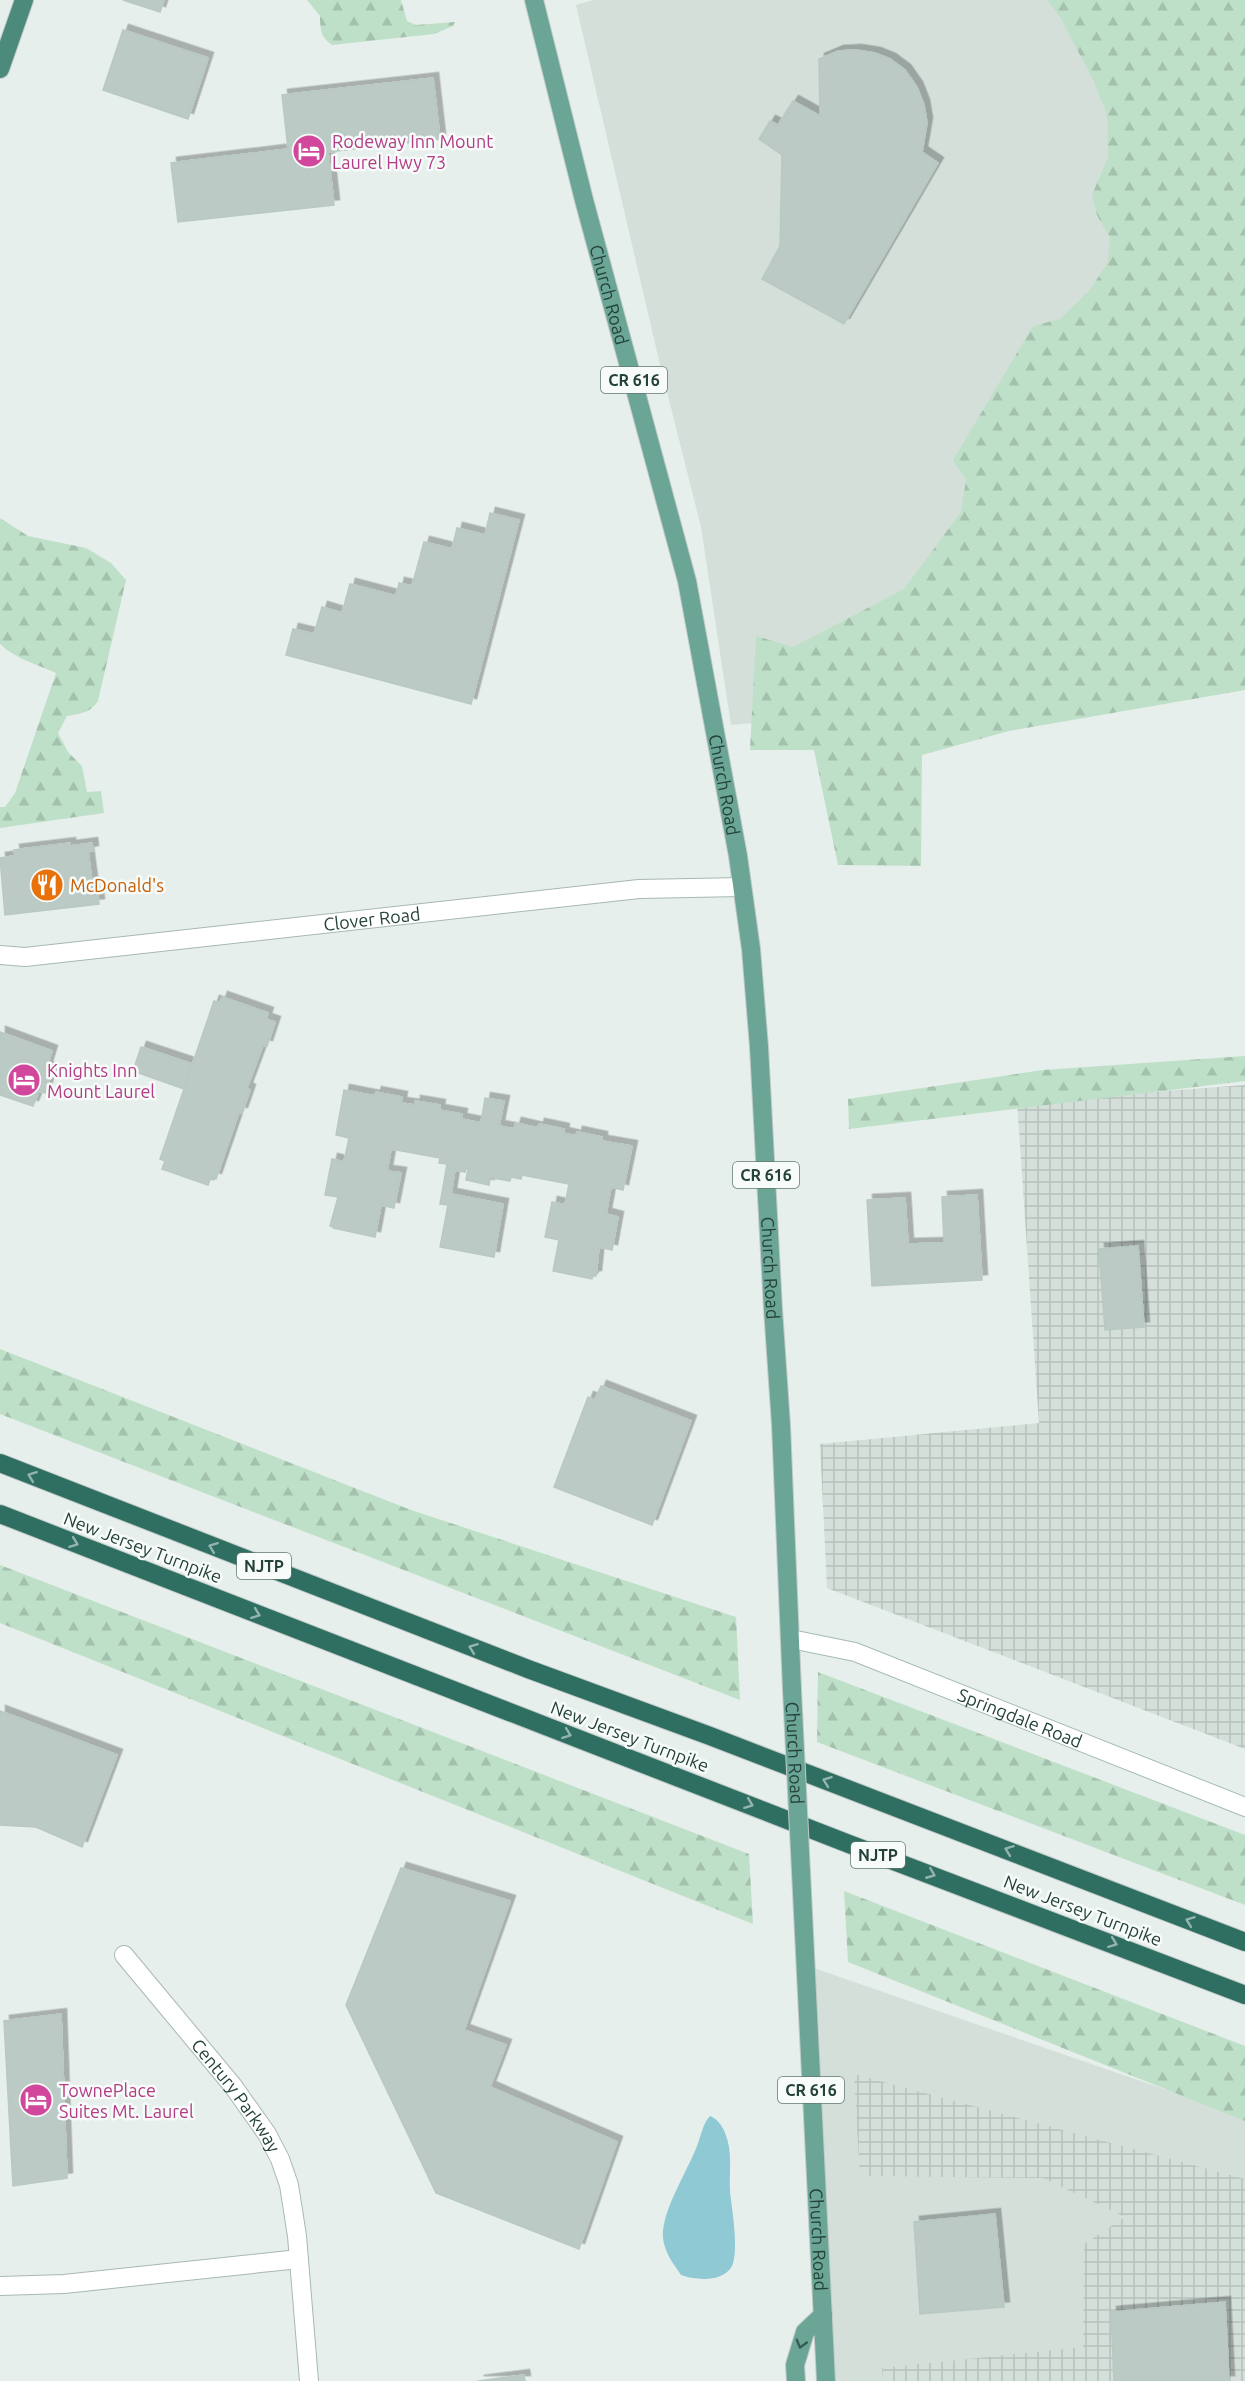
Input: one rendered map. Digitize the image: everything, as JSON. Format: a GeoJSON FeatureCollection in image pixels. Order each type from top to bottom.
{"type":"FeatureCollection","features":[{"type":"Feature","properties":{"kind":"highway"},"geometry":{"type":"LineString","coordinates":[[0,69],[24,0]]}},
{"type":"Feature","properties":{"kind":"highway","name":"New Jersey Turnpike"},"geometry":{"type":"LineString","coordinates":[[0,1463],[517,1665],[721,1740],[1245,1942]]}},
{"type":"Feature","properties":{"kind":"highway","name":"New Jersey Turnpike"},"geometry":{"type":"LineString","coordinates":[[0,1515],[1245,1995]]}},
{"type":"Feature","properties":{"kind":"main road","name":"Church Road"},"geometry":{"type":"LineString","coordinates":[[534,0],[584,200],[687,581],[713,713],[751,949],[781,1425],[826,2381]]}},
{"type":"Feature","properties":{"kind":"main road"},"geometry":{"type":"LineString","coordinates":[[796,2381],[795,2365],[805,2332],[823,2315]]}},
{"type":"Feature","properties":{"kind":"street","name":"Clover Road"},"geometry":{"type":"LineString","coordinates":[[0,955],[25,957],[639,889],[742,887]]}},
{"type":"Feature","properties":{"kind":"street","name":"Springdale Road"},"geometry":{"type":"LineString","coordinates":[[791,1639],[855,1652],[1245,1807]]}},
{"type":"Feature","properties":{"kind":"street","name":"Century Parkway"},"geometry":{"type":"LineString","coordinates":[[124,1955],[233,2086],[267,2134],[280,2159],[289,2185],[299,2259],[309,2381]]}},
{"type":"Feature","properties":{"kind":"street"},"geometry":{"type":"LineString","coordinates":[[0,2286],[64,2284],[299,2259]]}},
{"type":"Feature","properties":{"kind":"shaded area"},"geometry":{"type":"Polygon","coordinates":[[[593,0],[1245,0],[1245,684],[731,725],[701,527],[658,356],[576,5],[593,0]]]}},
{"type":"Feature","properties":{"kind":"shaded area"},"geometry":{"type":"Polygon","coordinates":[[[1245,1085],[1245,1749],[827,1588],[820,1444],[1039,1423],[1017,1102],[1245,1085]]]}},
{"type":"Feature","properties":{"kind":"shaded area"},"geometry":{"type":"Polygon","coordinates":[[[805,1965],[1245,2117],[1245,2381],[826,2381],[805,1965]]]}},
{"type":"Feature","properties":{"kind":"shaded area"},"geometry":{"type":"Polygon","coordinates":[[[854,2074],[1245,2179],[1245,2381],[883,2381],[882,2368],[1083,2347],[1084,2244],[1125,2217],[1043,2178],[860,2176],[854,2074]]]}},
{"type":"Feature","properties":{"kind":"green space"},"geometry":{"type":"Polygon","coordinates":[[[307,0],[401,0],[407,21],[416,25],[455,22],[453,26],[434,34],[332,45],[322,33],[320,16],[307,0]]]}},
{"type":"Feature","properties":{"kind":"green space"},"geometry":{"type":"Polygon","coordinates":[[[1047,0],[1245,0],[1245,690],[1009,731],[922,755],[921,866],[838,865],[814,750],[750,750],[756,636],[793,647],[904,589],[961,512],[966,480],[953,460],[1033,326],[1060,319],[1090,290],[1108,262],[1110,238],[1097,215],[1092,195],[1108,157],[1107,114],[1093,80],[1060,17],[1047,0]]]}},
{"type":"Feature","properties":{"kind":"green space"},"geometry":{"type":"Polygon","coordinates":[[[0,518],[28,536],[86,548],[111,563],[126,580],[98,701],[80,714],[67,716],[58,733],[68,752],[82,766],[87,792],[101,791],[104,813],[0,828],[0,807],[5,807],[15,793],[56,673],[19,657],[0,644],[0,518]]]}},
{"type":"Feature","properties":{"kind":"green space"},"geometry":{"type":"Polygon","coordinates":[[[1245,1056],[1245,1081],[849,1129],[848,1099],[1043,1070],[1245,1056]]]}},
{"type":"Feature","properties":{"kind":"green space"},"geometry":{"type":"Polygon","coordinates":[[[0,1349],[411,1510],[736,1617],[740,1700],[0,1414],[0,1349]]]}},
{"type":"Feature","properties":{"kind":"green space"},"geometry":{"type":"Polygon","coordinates":[[[0,1565],[749,1854],[753,1924],[0,1623],[0,1565]]]}},
{"type":"Feature","properties":{"kind":"green space"},"geometry":{"type":"Polygon","coordinates":[[[818,1672],[1245,1835],[1245,1905],[817,1742],[818,1672]]]}},
{"type":"Feature","properties":{"kind":"green space"},"geometry":{"type":"Polygon","coordinates":[[[844,1891],[1245,2046],[1245,2121],[848,1962],[844,1891]]]}},
{"type":"Feature","properties":{"kind":"water"},"geometry":{"type":"Polygon","coordinates":[[[710,2116],[722,2127],[729,2147],[735,2250],[732,2266],[728,2271],[716,2278],[701,2279],[681,2275],[669,2257],[663,2237],[666,2216],[710,2116]]]}},
{"type":"Feature","properties":{"kind":"building"},"geometry":{"type":"Polygon","coordinates":[[[123,0],[164,0],[160,12],[123,0]]]}},
{"type":"Feature","properties":{"kind":"building"},"geometry":{"type":"Polygon","coordinates":[[[123,30],[208,58],[188,119],[103,90],[123,30]]]}},
{"type":"Feature","properties":{"kind":"building"},"geometry":{"type":"Polygon","coordinates":[[[856,50],[875,53],[890,59],[905,70],[917,87],[924,105],[927,123],[922,152],[938,163],[844,324],[762,279],[780,246],[782,155],[759,139],[770,121],[778,125],[793,101],[820,116],[819,59],[838,51],[856,50]]]}},
{"type":"Feature","properties":{"kind":"building","name":"Rodeway Inn Mount Laurel Hwy 73"},"geometry":{"type":"Polygon","coordinates":[[[433,78],[440,139],[328,152],[334,205],[178,222],[171,163],[288,149],[282,95],[433,78]]]}},
{"type":"Feature","properties":{"kind":"building"},"geometry":{"type":"Polygon","coordinates":[[[490,513],[519,520],[471,704],[286,655],[293,629],[314,634],[322,607],[342,613],[350,584],[396,596],[399,583],[412,586],[424,542],[452,549],[457,528],[485,535],[490,513]]]}},
{"type":"Feature","properties":{"kind":"building","name":"McDonald's"},"geometry":{"type":"Polygon","coordinates":[[[70,843],[70,846],[92,843],[93,851],[88,852],[94,896],[98,896],[99,904],[5,915],[0,858],[15,856],[14,850],[70,843]]]}},
{"type":"Feature","properties":{"kind":"building"},"geometry":{"type":"Polygon","coordinates":[[[222,997],[268,1013],[266,1019],[275,1022],[267,1046],[263,1045],[247,1088],[250,1090],[242,1113],[239,1112],[216,1179],[211,1177],[208,1185],[162,1169],[165,1161],[160,1159],[214,1001],[220,1003],[222,997]]]}},
{"type":"Feature","properties":{"kind":"building","name":"Knights Inn Mount Laurel"},"geometry":{"type":"Polygon","coordinates":[[[0,1032],[52,1051],[47,1067],[53,1069],[45,1093],[39,1091],[33,1106],[0,1095],[0,1032]]]}},
{"type":"Feature","properties":{"kind":"building"},"geometry":{"type":"Polygon","coordinates":[[[141,1047],[192,1064],[184,1089],[133,1071],[141,1047]]]}},
{"type":"Feature","properties":{"kind":"building"},"geometry":{"type":"Polygon","coordinates":[[[344,1090],[375,1096],[376,1092],[402,1097],[401,1103],[415,1105],[415,1101],[440,1105],[439,1110],[462,1114],[461,1119],[481,1123],[485,1098],[504,1101],[499,1126],[514,1129],[516,1123],[538,1128],[539,1124],[564,1129],[563,1133],[576,1136],[577,1132],[602,1137],[602,1141],[632,1146],[623,1190],[611,1187],[606,1214],[618,1217],[612,1250],[599,1247],[596,1276],[592,1279],[553,1271],[559,1240],[545,1237],[552,1202],[565,1205],[569,1184],[522,1175],[521,1179],[511,1177],[510,1181],[493,1178],[491,1174],[489,1185],[466,1180],[468,1169],[466,1168],[465,1172],[455,1170],[451,1194],[503,1204],[494,1257],[440,1247],[448,1205],[440,1204],[447,1164],[439,1163],[440,1158],[391,1149],[387,1171],[401,1173],[394,1208],[381,1205],[375,1237],[330,1226],[338,1197],[325,1195],[332,1159],[344,1162],[349,1138],[336,1135],[344,1090]]]}},
{"type":"Feature","properties":{"kind":"building"},"geometry":{"type":"Polygon","coordinates":[[[977,1195],[982,1280],[872,1286],[867,1200],[905,1198],[908,1244],[944,1243],[942,1197],[977,1195]]]}},
{"type":"Feature","properties":{"kind":"building"},"geometry":{"type":"Polygon","coordinates":[[[1138,1246],[1144,1327],[1105,1330],[1099,1249],[1138,1246]]]}},
{"type":"Feature","properties":{"kind":"building"},"geometry":{"type":"Polygon","coordinates":[[[601,1386],[691,1421],[652,1525],[554,1487],[588,1397],[595,1400],[601,1386]]]}},
{"type":"Feature","properties":{"kind":"building"},"geometry":{"type":"Polygon","coordinates":[[[0,1711],[117,1755],[82,1847],[36,1827],[0,1825],[0,1711]]]}},
{"type":"Feature","properties":{"kind":"building"},"geometry":{"type":"Polygon","coordinates":[[[401,1868],[510,1901],[464,2030],[506,2045],[490,2087],[617,2142],[579,2249],[436,2193],[346,2005],[401,1868]]]}},
{"type":"Feature","properties":{"kind":"building","name":"TownePlace Suites Mt. Laurel"},"geometry":{"type":"Polygon","coordinates":[[[61,2014],[67,2178],[13,2186],[4,2021],[61,2014]]]}},
{"type":"Feature","properties":{"kind":"building"},"geometry":{"type":"Polygon","coordinates":[[[995,2214],[1004,2307],[920,2314],[914,2222],[995,2214]]]}},
{"type":"Feature","properties":{"kind":"building"},"geometry":{"type":"Polygon","coordinates":[[[1225,2302],[1229,2381],[1114,2381],[1111,2312],[1225,2302]]]}},
{"type":"Feature","properties":{"kind":"building"},"geometry":{"type":"Polygon","coordinates":[[[524,2375],[525,2381],[478,2381],[524,2375]]]}},
{"type":"Feature","properties":{"kind":"place","name":"Rodeway Inn Mount Laurel Hwy 73"},"geometry":{"type":"Point","coordinates":[309,151]}},
{"type":"Feature","properties":{"kind":"place","name":"McDonald's"},"geometry":{"type":"Point","coordinates":[47,885]}},
{"type":"Feature","properties":{"kind":"place","name":"Knights Inn Mount Laurel"},"geometry":{"type":"Point","coordinates":[24,1080]}},
{"type":"Feature","properties":{"kind":"place","name":"TownePlace Suites Mt. Laurel"},"geometry":{"type":"Point","coordinates":[36,2100]}}]}
